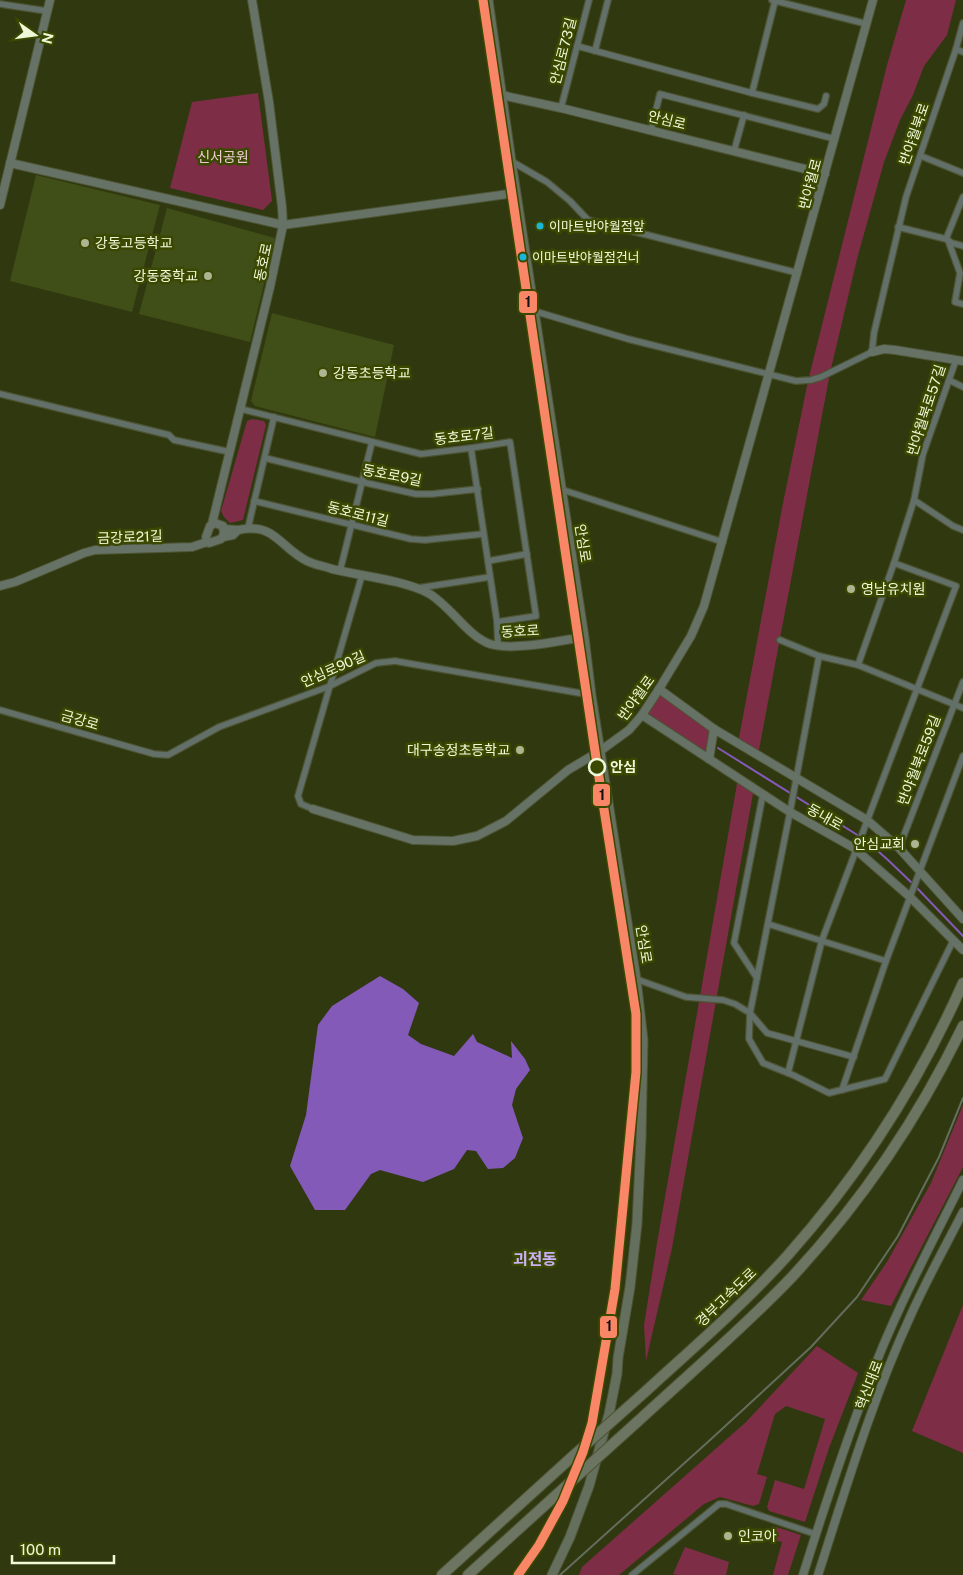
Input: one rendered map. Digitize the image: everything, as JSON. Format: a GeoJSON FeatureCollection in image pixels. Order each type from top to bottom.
{"type":"FeatureCollection","features":[{"type":"Feature","properties":{"kind":"highway","name":"경부고속도로"},"geometry":{"type":"LineString","coordinates":[[442,1575],[723,1320],[787,1256],[830,1204],[903,1100],[928,1055],[963,982]]}},
{"type":"Feature","properties":{"kind":"highway"},"geometry":{"type":"LineString","coordinates":[[468,1575],[765,1304],[792,1276],[848,1210],[879,1169],[917,1111],[963,1026]]}},
{"type":"Feature","properties":{"kind":"main road","name":"안심로"},"geometry":{"type":"LineString","coordinates":[[488,0],[644,1040],[637,1224],[617,1374],[609,1414],[589,1486],[570,1537],[552,1575]]}},
{"type":"Feature","properties":{"kind":"street"},"geometry":{"type":"LineString","coordinates":[[0,205],[50,0]]}},
{"type":"Feature","properties":{"kind":"street","name":"동호로"},"geometry":{"type":"LineString","coordinates":[[207,542],[208,528],[212,524],[270,288],[282,225],[282,207],[269,102],[252,0]]}},
{"type":"Feature","properties":{"kind":"street","name":"안심로73길"},"geometry":{"type":"LineString","coordinates":[[561,108],[589,0]]}},
{"type":"Feature","properties":{"kind":"street"},"geometry":{"type":"LineString","coordinates":[[595,51],[608,0]]}},
{"type":"Feature","properties":{"kind":"street"},"geometry":{"type":"LineString","coordinates":[[752,93],[774,0],[867,24]]}},
{"type":"Feature","properties":{"kind":"street","name":"반야월로"},"geometry":{"type":"LineString","coordinates":[[313,809],[414,840],[453,841],[477,836],[506,821],[568,770],[600,751],[629,730],[642,715],[691,636],[704,606],[873,0]]}},
{"type":"Feature","properties":{"kind":"street"},"geometry":{"type":"LineString","coordinates":[[0,4],[47,12]]}},
{"type":"Feature","properties":{"kind":"street","name":"반야월북로"},"geometry":{"type":"LineString","coordinates":[[872,352],[874,333],[906,197],[963,23]]}},
{"type":"Feature","properties":{"kind":"street"},"geometry":{"type":"LineString","coordinates":[[577,46],[818,109],[824,104],[826,96]]}},
{"type":"Feature","properties":{"kind":"street"},"geometry":{"type":"LineString","coordinates":[[956,49],[963,52]]}},
{"type":"Feature","properties":{"kind":"street"},"geometry":{"type":"LineString","coordinates":[[650,130],[660,94],[835,139]]}},
{"type":"Feature","properties":{"kind":"street","name":"안심로"},"geometry":{"type":"LineString","coordinates":[[501,95],[561,108],[825,174]]}},
{"type":"Feature","properties":{"kind":"street"},"geometry":{"type":"LineString","coordinates":[[734,151],[744,115]]}},
{"type":"Feature","properties":{"kind":"street"},"geometry":{"type":"LineString","coordinates":[[921,156],[963,173]]}},
{"type":"Feature","properties":{"kind":"street"},"geometry":{"type":"LineString","coordinates":[[511,161],[547,182],[570,201],[588,220],[798,273]]}},
{"type":"Feature","properties":{"kind":"street"},"geometry":{"type":"LineString","coordinates":[[10,163],[282,225],[516,193]]}},
{"type":"Feature","properties":{"kind":"street"},"geometry":{"type":"LineString","coordinates":[[963,197],[947,240],[960,273],[956,302],[963,304]]}},
{"type":"Feature","properties":{"kind":"street"},"geometry":{"type":"LineString","coordinates":[[898,227],[963,246]]}},
{"type":"Feature","properties":{"kind":"street"},"geometry":{"type":"LineString","coordinates":[[534,311],[628,340],[796,382],[811,380],[830,373],[872,352],[884,349],[959,361]]}},
{"type":"Feature","properties":{"kind":"street","name":"반야월북로57길"},"geometry":{"type":"LineString","coordinates":[[858,665],[914,500],[923,454],[949,380],[959,361]]}},
{"type":"Feature","properties":{"kind":"street"},"geometry":{"type":"LineString","coordinates":[[949,380],[963,387]]}},
{"type":"Feature","properties":{"kind":"street"},"geometry":{"type":"LineString","coordinates":[[0,394],[169,435],[174,440],[230,452]]}},
{"type":"Feature","properties":{"kind":"street","name":"동호로7길"},"geometry":{"type":"LineString","coordinates":[[241,409],[421,454],[510,442],[536,616],[497,622]]}},
{"type":"Feature","properties":{"kind":"street"},"geometry":{"type":"LineString","coordinates":[[248,528],[274,418]]}},
{"type":"Feature","properties":{"kind":"street"},"geometry":{"type":"LineString","coordinates":[[340,570],[372,442]]}},
{"type":"Feature","properties":{"kind":"street"},"geometry":{"type":"LineString","coordinates":[[471,448],[497,622],[498,646]]}},
{"type":"Feature","properties":{"kind":"street","name":"동호로9길"},"geometry":{"type":"LineString","coordinates":[[265,458],[416,494],[432,494],[478,488]]}},
{"type":"Feature","properties":{"kind":"street"},"geometry":{"type":"LineString","coordinates":[[560,489],[723,542]]}},
{"type":"Feature","properties":{"kind":"street"},"geometry":{"type":"LineString","coordinates":[[914,500],[953,526],[963,530]]}},
{"type":"Feature","properties":{"kind":"street","name":"동호로11길"},"geometry":{"type":"LineString","coordinates":[[254,501],[411,539],[483,534]]}},
{"type":"Feature","properties":{"kind":"street"},"geometry":{"type":"LineString","coordinates":[[212,524],[218,524],[224,533]]}},
{"type":"Feature","properties":{"kind":"street","name":"동호로"},"geometry":{"type":"LineString","coordinates":[[224,533],[233,535],[238,530],[248,528],[264,530],[270,532],[307,561],[417,588],[439,601],[474,635],[487,643],[510,647],[584,637]]}},
{"type":"Feature","properties":{"kind":"street","name":"금강로21길"},"geometry":{"type":"LineString","coordinates":[[0,586],[95,550],[192,548],[207,542],[213,542],[224,533]]}},
{"type":"Feature","properties":{"kind":"street"},"geometry":{"type":"LineString","coordinates":[[488,561],[527,554]]}},
{"type":"Feature","properties":{"kind":"street"},"geometry":{"type":"LineString","coordinates":[[894,563],[963,589]]}},
{"type":"Feature","properties":{"kind":"street"},"geometry":{"type":"LineString","coordinates":[[313,809],[300,804],[298,796],[362,575]]}},
{"type":"Feature","properties":{"kind":"street","name":"동호로"},"geometry":{"type":"LineString","coordinates":[[417,588],[490,577]]}},
{"type":"Feature","properties":{"kind":"street"},"geometry":{"type":"LineString","coordinates":[[788,1073],[822,940],[956,586]]}},
{"type":"Feature","properties":{"kind":"street"},"geometry":{"type":"LineString","coordinates":[[780,640],[818,656],[858,665],[963,708]]}},
{"type":"Feature","properties":{"kind":"street"},"geometry":{"type":"LineString","coordinates":[[818,656],[790,812],[750,1013],[749,1039],[763,1063],[829,1093],[885,1079],[953,941]]}},
{"type":"Feature","properties":{"kind":"street","name":"안심로90길"},"geometry":{"type":"LineString","coordinates":[[154,754],[168,755],[219,727],[330,686],[376,664],[396,661],[591,695]]}},
{"type":"Feature","properties":{"kind":"street","name":"반야월북로59길"},"geometry":{"type":"LineString","coordinates":[[899,848],[963,682]]}},
{"type":"Feature","properties":{"kind":"street"},"geometry":{"type":"LineString","coordinates":[[658,689],[714,729],[867,820],[899,848],[963,919]]}},
{"type":"Feature","properties":{"kind":"street","name":"금강로"},"geometry":{"type":"LineString","coordinates":[[0,710],[154,754]]}},
{"type":"Feature","properties":{"kind":"street","name":"동내로"},"geometry":{"type":"LineString","coordinates":[[642,715],[790,812],[856,849],[910,897],[963,950]]}},
{"type":"Feature","properties":{"kind":"street"},"geometry":{"type":"LineString","coordinates":[[710,759],[714,729]]}},
{"type":"Feature","properties":{"kind":"street"},"geometry":{"type":"LineString","coordinates":[[842,1090],[886,961],[963,756]]}},
{"type":"Feature","properties":{"kind":"street"},"geometry":{"type":"LineString","coordinates":[[757,978],[734,943],[763,794]]}},
{"type":"Feature","properties":{"kind":"street"},"geometry":{"type":"LineString","coordinates":[[768,924],[886,961]]}},
{"type":"Feature","properties":{"kind":"street"},"geometry":{"type":"LineString","coordinates":[[636,979],[686,997],[723,1000],[735,1004],[750,1013],[767,1033],[854,1057]]}},
{"type":"Feature","properties":{"kind":"street"},"geometry":{"type":"LineString","coordinates":[[802,1575],[872,1374],[896,1317],[963,1180]]}},
{"type":"Feature","properties":{"kind":"street","name":"혁신대로"},"geometry":{"type":"LineString","coordinates":[[818,1575],[850,1474],[883,1383],[910,1318],[963,1212]]}},
{"type":"Feature","properties":{"kind":"street"},"geometry":{"type":"LineString","coordinates":[[632,1575],[719,1504],[726,1504],[816,1534]]}},
{"type":"Feature","properties":{"kind":"shaded area","name":"강동고등학교"},"geometry":{"type":"Polygon","coordinates":[[[36,175],[160,205],[132,312],[10,281],[36,175]]]}},
{"type":"Feature","properties":{"kind":"shaded area","name":"강동중학교"},"geometry":{"type":"Polygon","coordinates":[[[167,208],[275,238],[250,342],[139,314],[167,208]]]}},
{"type":"Feature","properties":{"kind":"shaded area","name":"강동초등학교"},"geometry":{"type":"Polygon","coordinates":[[[272,313],[394,345],[375,437],[255,406],[251,401],[272,313]]]}},
{"type":"Feature","properties":{"kind":"shaded area"},"geometry":{"type":"Polygon","coordinates":[[[380,976],[403,989],[419,1003],[408,1035],[421,1044],[454,1056],[473,1034],[477,1042],[512,1058],[511,1041],[525,1059],[530,1070],[516,1089],[512,1105],[523,1138],[515,1158],[503,1168],[488,1169],[476,1151],[467,1150],[454,1169],[423,1182],[380,1170],[371,1174],[345,1210],[315,1210],[290,1166],[306,1115],[318,1025],[332,1006],[380,976]]]}},
{"type":"Feature","properties":{"kind":"green space"},"geometry":{"type":"Polygon","coordinates":[[[906,0],[956,0],[947,35],[924,66],[913,95],[900,120],[884,162],[857,259],[830,373],[758,755],[738,743],[783,503],[808,381],[887,65],[906,0]]]}},
{"type":"Feature","properties":{"kind":"green space","name":"신서공원"},"geometry":{"type":"Polygon","coordinates":[[[258,93],[272,201],[263,210],[170,188],[192,102],[258,93]]]}},
{"type":"Feature","properties":{"kind":"green space"},"geometry":{"type":"Polygon","coordinates":[[[252,419],[264,421],[266,425],[243,520],[230,523],[221,511],[247,421],[252,419]]]}},
{"type":"Feature","properties":{"kind":"green space"},"geometry":{"type":"Polygon","coordinates":[[[659,689],[714,729],[709,759],[642,715],[659,689]]]}},
{"type":"Feature","properties":{"kind":"green space"},"geometry":{"type":"Polygon","coordinates":[[[738,778],[754,788],[672,1248],[646,1361],[644,1325],[738,778]]]}},
{"type":"Feature","properties":{"kind":"green space"},"geometry":{"type":"Polygon","coordinates":[[[963,1105],[963,1167],[891,1306],[861,1300],[887,1262],[931,1183],[963,1105]]]}},
{"type":"Feature","properties":{"kind":"green space"},"geometry":{"type":"Polygon","coordinates":[[[963,1305],[963,1453],[912,1431],[963,1305]]]}},
{"type":"Feature","properties":{"kind":"green space"},"geometry":{"type":"Polygon","coordinates":[[[817,1346],[858,1373],[829,1448],[805,1522],[769,1511],[767,1507],[775,1480],[804,1489],[825,1419],[786,1406],[775,1414],[757,1474],[767,1477],[759,1504],[753,1506],[720,1497],[704,1504],[619,1575],[579,1575],[582,1567],[746,1422],[817,1346]]]}},
{"type":"Feature","properties":{"kind":"green space"},"geometry":{"type":"Polygon","coordinates":[[[776,1527],[801,1535],[788,1575],[773,1575],[782,1542],[771,1539],[776,1527]]]}},
{"type":"Feature","properties":{"kind":"green space"},"geometry":{"type":"Polygon","coordinates":[[[685,1547],[729,1562],[726,1575],[673,1574],[685,1547]]]}},
{"type":"Feature","properties":{"kind":"waterway"},"geometry":{"type":"LineString","coordinates":[[718,748],[859,836]]}},
{"type":"Feature","properties":{"kind":"waterway"},"geometry":{"type":"LineString","coordinates":[[863,838],[913,884]]}},
{"type":"Feature","properties":{"kind":"waterway"},"geometry":{"type":"LineString","coordinates":[[916,887],[963,936]]}},
{"type":"Feature","properties":{"kind":"railway"},"geometry":{"type":"LineString","coordinates":[[560,1575],[811,1347],[857,1297],[898,1236],[939,1157],[963,1098]]}},
{"type":"Feature","properties":{"kind":"transit line","name":"1"},"geometry":{"type":"LineString","coordinates":[[483,0],[636,1014],[636,1072],[615,1289],[592,1423],[583,1452],[563,1501],[539,1545],[518,1575]]}},
{"type":"Feature","properties":{"kind":"place","name":"이마트반야월점앞"},"geometry":{"type":"Point","coordinates":[540,226]}},
{"type":"Feature","properties":{"kind":"place","name":"강동고등학교"},"geometry":{"type":"Point","coordinates":[85,243]}},
{"type":"Feature","properties":{"kind":"place","name":"이마트반야월점건너"},"geometry":{"type":"Point","coordinates":[523,257]}},
{"type":"Feature","properties":{"kind":"place","name":"강동중학교"},"geometry":{"type":"Point","coordinates":[208,276]}},
{"type":"Feature","properties":{"kind":"place","name":"강동초등학교"},"geometry":{"type":"Point","coordinates":[323,373]}},
{"type":"Feature","properties":{"kind":"place","name":"영남유치원"},"geometry":{"type":"Point","coordinates":[851,589]}},
{"type":"Feature","properties":{"kind":"place","name":"대구송정초등학교"},"geometry":{"type":"Point","coordinates":[520,750]}},
{"type":"Feature","properties":{"kind":"place","name":"안심"},"geometry":{"type":"Point","coordinates":[597,767]}},
{"type":"Feature","properties":{"kind":"place","name":"안심교회"},"geometry":{"type":"Point","coordinates":[915,844]}},
{"type":"Feature","properties":{"kind":"place","name":"인코아"},"geometry":{"type":"Point","coordinates":[728,1536]}},
{"type":"Feature","properties":{"kind":"district","name":"괴전동"},"geometry":{"type":"Point","coordinates":[535,1259]}}]}
